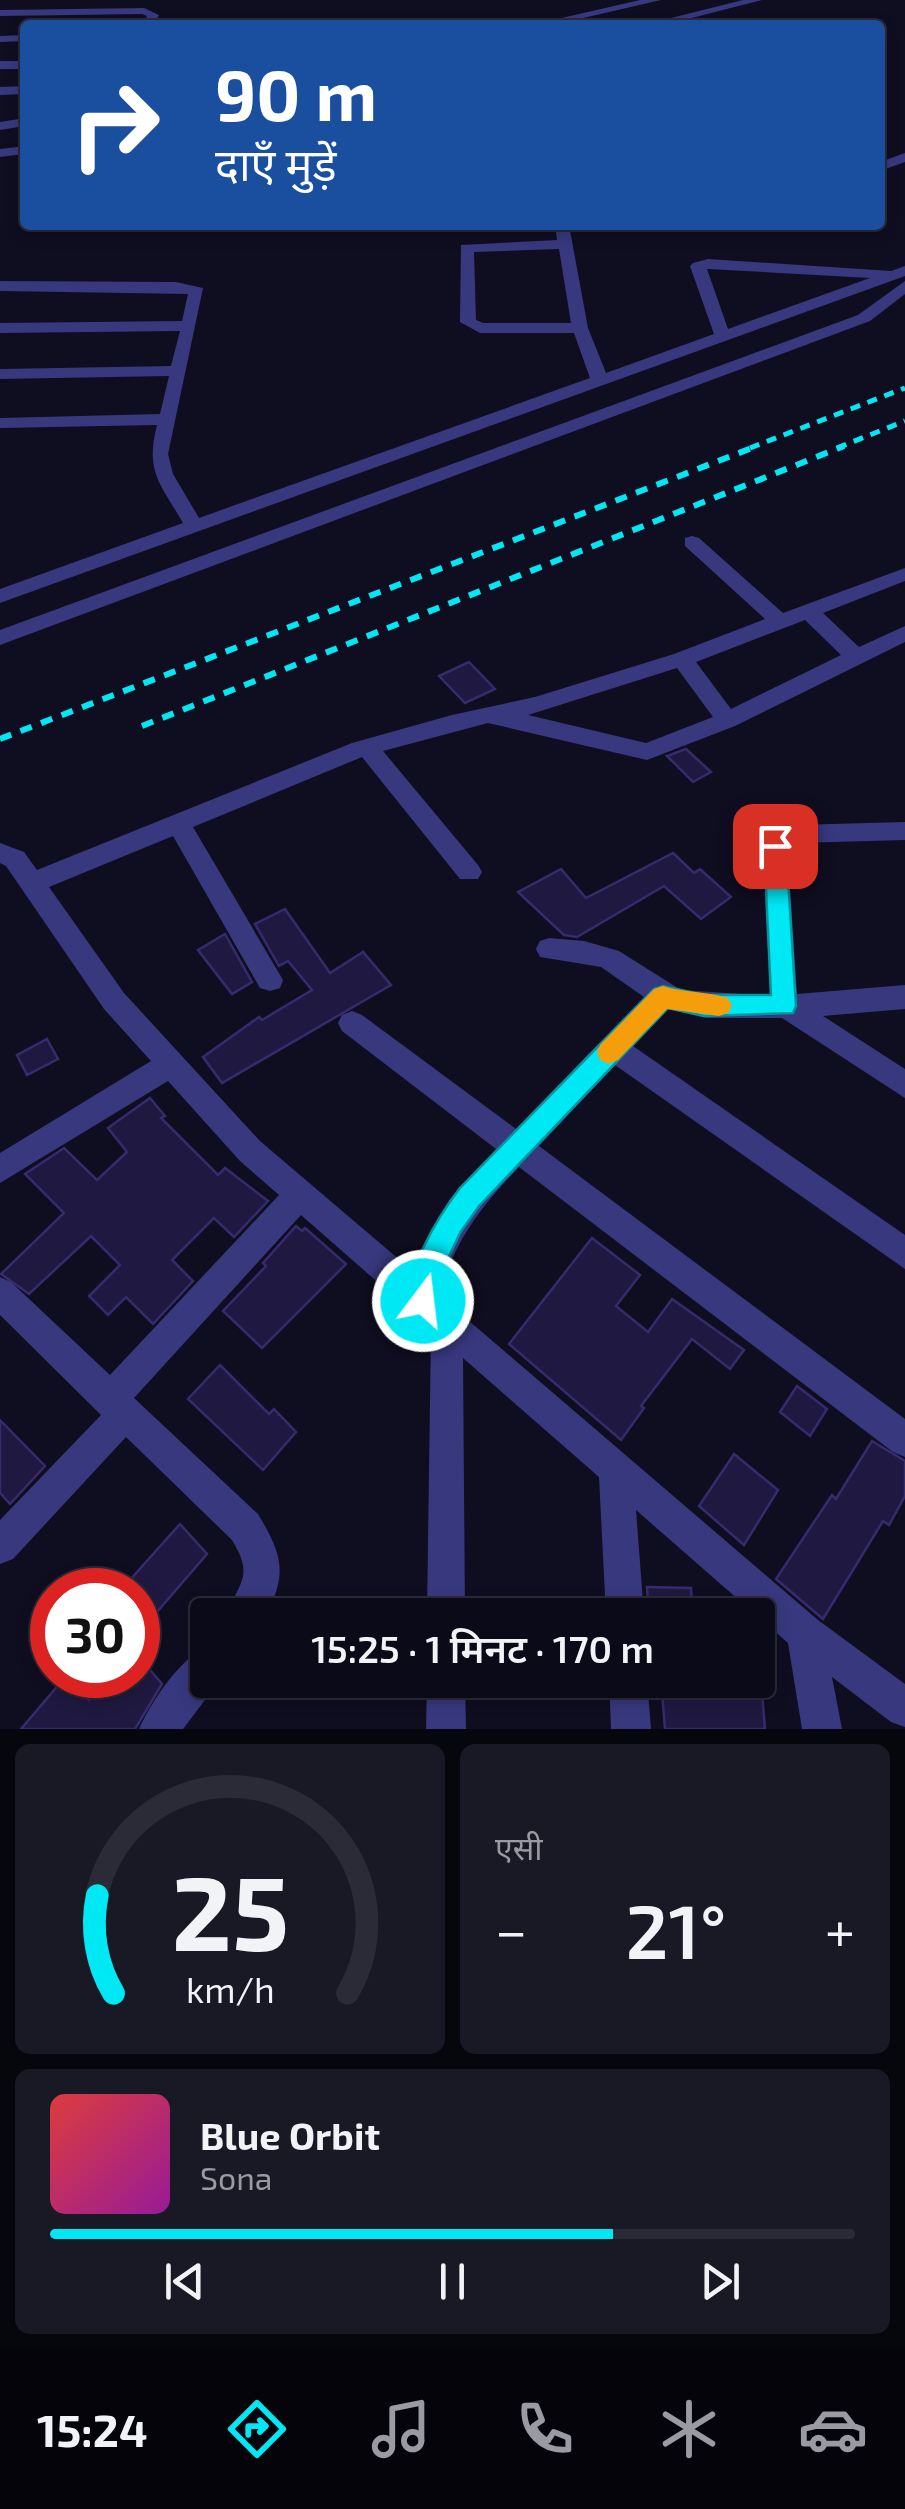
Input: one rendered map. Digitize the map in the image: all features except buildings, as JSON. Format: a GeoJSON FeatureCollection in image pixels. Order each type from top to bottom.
{"type":"FeatureCollection","features":[{"type":"Feature","properties":{"kind":"street"},"geometry":{"type":"LineString","coordinates":[[50,19],[60,0]]}},
{"type":"Feature","properties":{"kind":"street"},"geometry":{"type":"LineString","coordinates":[[561,20],[656,0]]}},
{"type":"Feature","properties":{"kind":"street"},"geometry":{"type":"LineString","coordinates":[[671,20],[758,0]]}},
{"type":"Feature","properties":{"kind":"street"},"geometry":{"type":"LineString","coordinates":[[0,13],[50,19],[144,11],[152,15],[150,20]]}},
{"type":"Feature","properties":{"kind":"street"},"geometry":{"type":"LineString","coordinates":[[563,230],[580,328],[594,358],[599,382]]}},
{"type":"Feature","properties":{"kind":"street"},"geometry":{"type":"LineString","coordinates":[[567,244],[466,248],[468,322],[480,328],[580,328]]}},
{"type":"Feature","properties":{"kind":"street"},"geometry":{"type":"LineString","coordinates":[[722,337],[698,266],[901,277]]}},
{"type":"Feature","properties":{"kind":"street"},"geometry":{"type":"LineString","coordinates":[[0,596],[392,452],[901,277]]}},
{"type":"Feature","properties":{"kind":"street"},"geometry":{"type":"LineString","coordinates":[[0,638],[864,318],[901,277]]}},
{"type":"Feature","properties":{"kind":"street"},"geometry":{"type":"LineString","coordinates":[[0,286],[188,288],[198,294],[160,435],[162,464],[194,526]]}},
{"type":"Feature","properties":{"kind":"street"},"geometry":{"type":"LineString","coordinates":[[0,328],[188,326]]}},
{"type":"Feature","properties":{"kind":"street"},"geometry":{"type":"LineString","coordinates":[[0,374],[178,372]]}},
{"type":"Feature","properties":{"kind":"street"},"geometry":{"type":"LineString","coordinates":[[0,423],[166,419]]}},
{"type":"Feature","properties":{"kind":"street"},"geometry":{"type":"LineString","coordinates":[[692,542],[781,622]]}},
{"type":"Feature","properties":{"kind":"street"},"geometry":{"type":"LineString","coordinates":[[30,884],[367,747],[537,705],[682,658],[905,574]]}},
{"type":"Feature","properties":{"kind":"street"},"geometry":{"type":"LineString","coordinates":[[810,612],[856,657]]}},
{"type":"Feature","properties":{"kind":"street"},"geometry":{"type":"LineString","coordinates":[[478,717],[528,723],[647,752],[727,720],[905,633]]}},
{"type":"Feature","properties":{"kind":"street"},"geometry":{"type":"LineString","coordinates":[[682,658],[727,720]]}},
{"type":"Feature","properties":{"kind":"street"},"geometry":{"type":"LineString","coordinates":[[367,747],[469,872]]}},
{"type":"Feature","properties":{"kind":"street"},"geometry":{"type":"LineString","coordinates":[[177,822],[270,980]]}},
{"type":"Feature","properties":{"kind":"street"},"geometry":{"type":"LineString","coordinates":[[784,1006],[775,860],[778,841],[795,834],[905,831]]}},
{"type":"Feature","properties":{"kind":"street"},"geometry":{"type":"LineString","coordinates":[[0,853],[15,858],[114,1001],[250,1151],[806,1633],[905,1708]]}},
{"type":"Feature","properties":{"kind":"street"},"geometry":{"type":"LineString","coordinates":[[549,949],[602,956],[617,962],[663,996],[704,1006],[784,1006],[905,996]]}},
{"type":"Feature","properties":{"kind":"street"},"geometry":{"type":"LineString","coordinates":[[445,1598],[432,1262],[450,1224],[516,1147],[663,996]]}},
{"type":"Feature","properties":{"kind":"street"},"geometry":{"type":"LineString","coordinates":[[784,1006],[905,1085]]}},
{"type":"Feature","properties":{"kind":"street"},"geometry":{"type":"LineString","coordinates":[[352,1023],[905,1440]]}},
{"type":"Feature","properties":{"kind":"street"},"geometry":{"type":"LineString","coordinates":[[614,1048],[905,1254]]}},
{"type":"Feature","properties":{"kind":"street"},"geometry":{"type":"LineString","coordinates":[[0,1169],[174,1063]]}},
{"type":"Feature","properties":{"kind":"street"},"geometry":{"type":"LineString","coordinates":[[0,1546],[300,1194]]}},
{"type":"Feature","properties":{"kind":"street"},"geometry":{"type":"LineString","coordinates":[[0,1292],[244,1528],[264,1556],[257,1598]]}},
{"type":"Feature","properties":{"kind":"street"},"geometry":{"type":"LineString","coordinates":[[616,1468],[623,1598]]}},
{"type":"Feature","properties":{"kind":"street"},"geometry":{"type":"LineString","coordinates":[[806,1633],[822,1729]]}},
{"type":"Feature","properties":{"kind":"street"},"geometry":{"type":"LineString","coordinates":[[159,1729],[190,1689]]}},
{"type":"Feature","properties":{"kind":"street"},"geometry":{"type":"LineString","coordinates":[[446,1698],[446,1729]]}},
{"type":"Feature","properties":{"kind":"street"},"geometry":{"type":"LineString","coordinates":[[629,1698],[631,1729]]}},
{"type":"Feature","properties":{"kind":"railway"},"geometry":{"type":"LineString","coordinates":[[750,448],[905,388]]}},
{"type":"Feature","properties":{"kind":"railway"},"geometry":{"type":"LineString","coordinates":[[837,448],[905,421]]}},
{"type":"Feature","properties":{"kind":"railway"},"geometry":{"type":"LineString","coordinates":[[0,739],[757,446]]}},
{"type":"Feature","properties":{"kind":"railway"},"geometry":{"type":"LineString","coordinates":[[142,726],[844,446]]}},
{"type":"Feature","properties":{"kind":"slow traffic"},"geometry":{"type":"LineString","coordinates":[[609,1052],[663,996],[719,1006]]}},
{"type":"Feature","properties":{"kind":"route"},"geometry":{"type":"LineString","coordinates":[[423,1301],[432,1262],[450,1224],[470,1197],[663,996],[704,1006],[784,1006],[775,846]]}}]}
